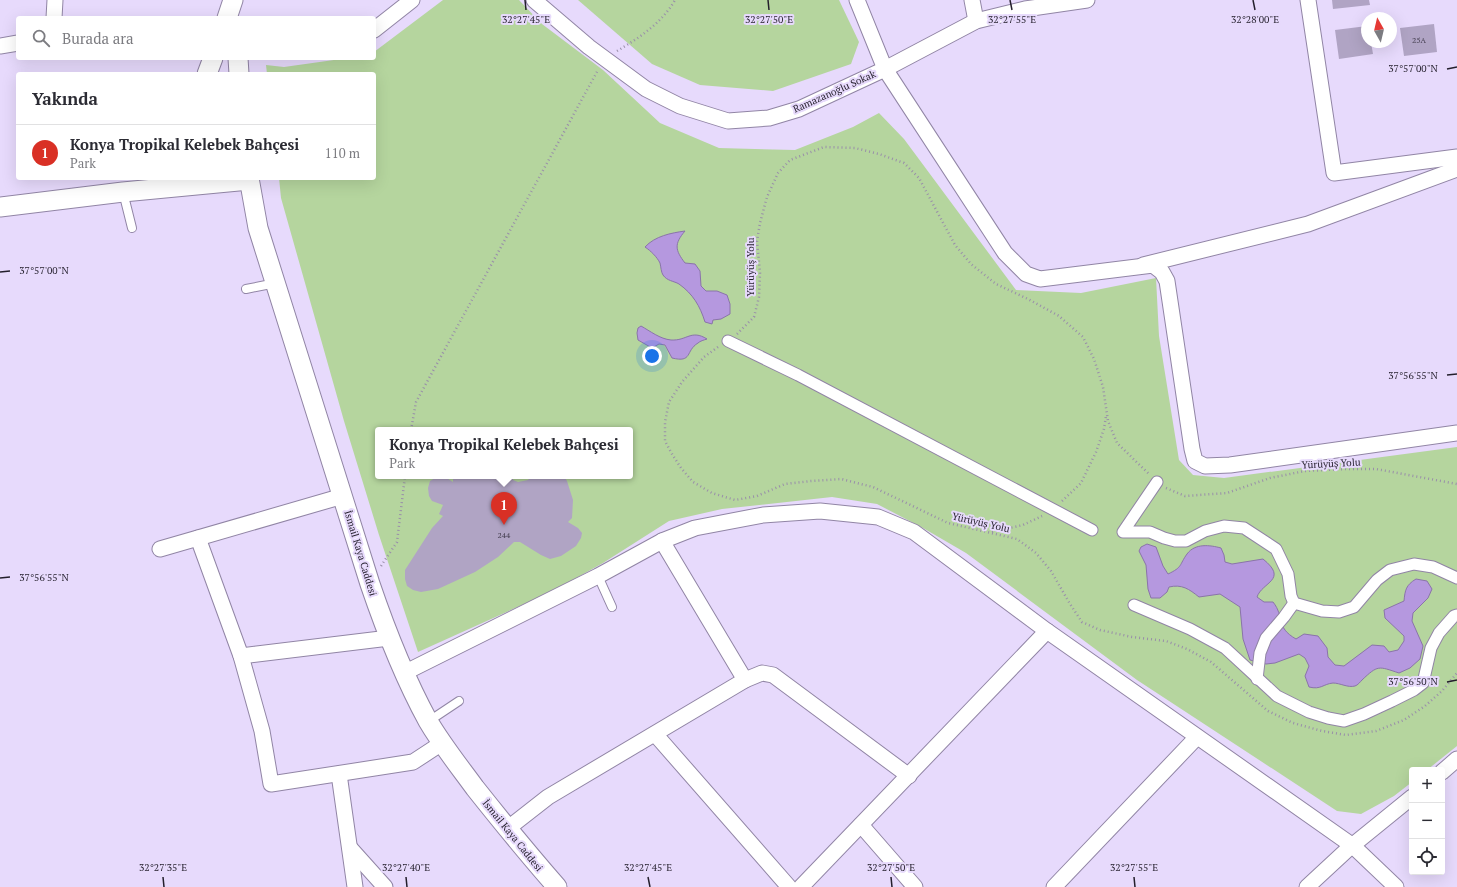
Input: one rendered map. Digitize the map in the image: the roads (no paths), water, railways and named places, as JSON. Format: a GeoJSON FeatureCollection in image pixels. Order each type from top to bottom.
{"type":"FeatureCollection","features":[{"type":"Feature","properties":{"kind":"street"},"geometry":{"type":"LineString","coordinates":[[54,16],[56,0]]}},
{"type":"Feature","properties":{"kind":"street"},"geometry":{"type":"LineString","coordinates":[[228,16],[234,0]]}},
{"type":"Feature","properties":{"kind":"street"},"geometry":{"type":"LineString","coordinates":[[234,0],[235,16]]}},
{"type":"Feature","properties":{"kind":"street"},"geometry":{"type":"LineString","coordinates":[[376,28],[412,0]]}},
{"type":"Feature","properties":{"kind":"street","name":"Ramazanoğlu Sokak"},"geometry":{"type":"LineString","coordinates":[[534,0],[589,47],[646,89],[680,106],[728,121],[769,118],[799,109],[884,69],[976,21],[1025,9],[1087,0]]}},
{"type":"Feature","properties":{"kind":"street"},"geometry":{"type":"LineString","coordinates":[[857,0],[884,69],[1005,253],[1026,274],[1040,279],[1153,265],[1162,272],[1167,281],[1195,461],[1205,466],[1230,465],[1457,433]]}},
{"type":"Feature","properties":{"kind":"street"},"geometry":{"type":"LineString","coordinates":[[972,0],[976,21]]}},
{"type":"Feature","properties":{"kind":"street"},"geometry":{"type":"LineString","coordinates":[[1308,0],[1334,173],[1457,157]]}},
{"type":"Feature","properties":{"kind":"street"},"geometry":{"type":"LineString","coordinates":[[0,46],[16,43]]}},
{"type":"Feature","properties":{"kind":"street"},"geometry":{"type":"LineString","coordinates":[[208,72],[212,60]]}},
{"type":"Feature","properties":{"kind":"street"},"geometry":{"type":"LineString","coordinates":[[1129,268],[1308,224],[1457,168]]}},
{"type":"Feature","properties":{"kind":"street"},"geometry":{"type":"LineString","coordinates":[[0,207],[90,197],[124,185],[228,180]]}},
{"type":"Feature","properties":{"kind":"street","name":"İsmail Kaya Caddesi"},"geometry":{"type":"LineString","coordinates":[[249,180],[258,228],[370,584],[389,638],[404,673],[442,743],[507,829],[557,887]]}},
{"type":"Feature","properties":{"kind":"street"},"geometry":{"type":"LineString","coordinates":[[728,341],[798,375],[1092,530]]}},
{"type":"Feature","properties":{"kind":"street"},"geometry":{"type":"LineString","coordinates":[[1157,482],[1123,532],[1150,532],[1175,541],[1186,541],[1205,531],[1224,526],[1244,528],[1260,537],[1276,549],[1288,574],[1291,596],[1294,603]]}},
{"type":"Feature","properties":{"kind":"street"},"geometry":{"type":"LineString","coordinates":[[160,549],[343,496]]}},
{"type":"Feature","properties":{"kind":"street"},"geometry":{"type":"LineString","coordinates":[[404,673],[598,576],[662,541],[695,528],[763,515],[820,511],[878,517],[914,532],[1047,631],[1353,846],[1396,887]]}},
{"type":"Feature","properties":{"kind":"street"},"geometry":{"type":"LineString","coordinates":[[198,538],[241,656],[262,731],[271,784],[413,762],[442,743]]}},
{"type":"Feature","properties":{"kind":"street"},"geometry":{"type":"LineString","coordinates":[[662,541],[745,680]]}},
{"type":"Feature","properties":{"kind":"street"},"geometry":{"type":"LineString","coordinates":[[1294,603],[1322,611],[1339,612],[1354,607],[1377,580],[1390,570],[1414,564],[1433,567],[1457,578]]}},
{"type":"Feature","properties":{"kind":"street"},"geometry":{"type":"LineString","coordinates":[[1257,678],[1260,653],[1266,638],[1284,618],[1294,603]]}},
{"type":"Feature","properties":{"kind":"street"},"geometry":{"type":"LineString","coordinates":[[1134,605],[1190,629],[1225,648],[1277,696],[1309,712],[1328,718],[1344,720],[1364,714],[1414,690],[1423,682],[1431,648],[1439,634],[1454,616],[1457,615]]}},
{"type":"Feature","properties":{"kind":"street"},"geometry":{"type":"LineString","coordinates":[[801,887],[1047,631]]}},
{"type":"Feature","properties":{"kind":"street"},"geometry":{"type":"LineString","coordinates":[[241,656],[389,638]]}},
{"type":"Feature","properties":{"kind":"street"},"geometry":{"type":"LineString","coordinates":[[507,829],[548,797],[745,680],[762,673],[773,676],[909,776]]}},
{"type":"Feature","properties":{"kind":"street"},"geometry":{"type":"LineString","coordinates":[[655,734],[789,887]]}},
{"type":"Feature","properties":{"kind":"street"},"geometry":{"type":"LineString","coordinates":[[1054,887],[1197,737]]}},
{"type":"Feature","properties":{"kind":"street"},"geometry":{"type":"LineString","coordinates":[[1445,770],[1457,760]]}},
{"type":"Feature","properties":{"kind":"street"},"geometry":{"type":"LineString","coordinates":[[339,774],[355,887]]}},
{"type":"Feature","properties":{"kind":"street"},"geometry":{"type":"LineString","coordinates":[[1307,887],[1409,799]]}},
{"type":"Feature","properties":{"kind":"street"},"geometry":{"type":"LineString","coordinates":[[860,825],[915,887]]}},
{"type":"Feature","properties":{"kind":"street"},"geometry":{"type":"LineString","coordinates":[[350,848],[385,887]]}},
{"type":"Feature","properties":{"kind":"lane"},"geometry":{"type":"LineString","coordinates":[[124,185],[132,228]]}},
{"type":"Feature","properties":{"kind":"lane"},"geometry":{"type":"LineString","coordinates":[[246,289],[276,283]]}},
{"type":"Feature","properties":{"kind":"lane"},"geometry":{"type":"LineString","coordinates":[[598,576],[612,607]]}},
{"type":"Feature","properties":{"kind":"lane"},"geometry":{"type":"LineString","coordinates":[[429,721],[459,701]]}},
{"type":"Feature","properties":{"kind":"place","name":"Konya Tropikal Kelebek Bahçesi"},"geometry":{"type":"Point","coordinates":[504,525]}}]}
